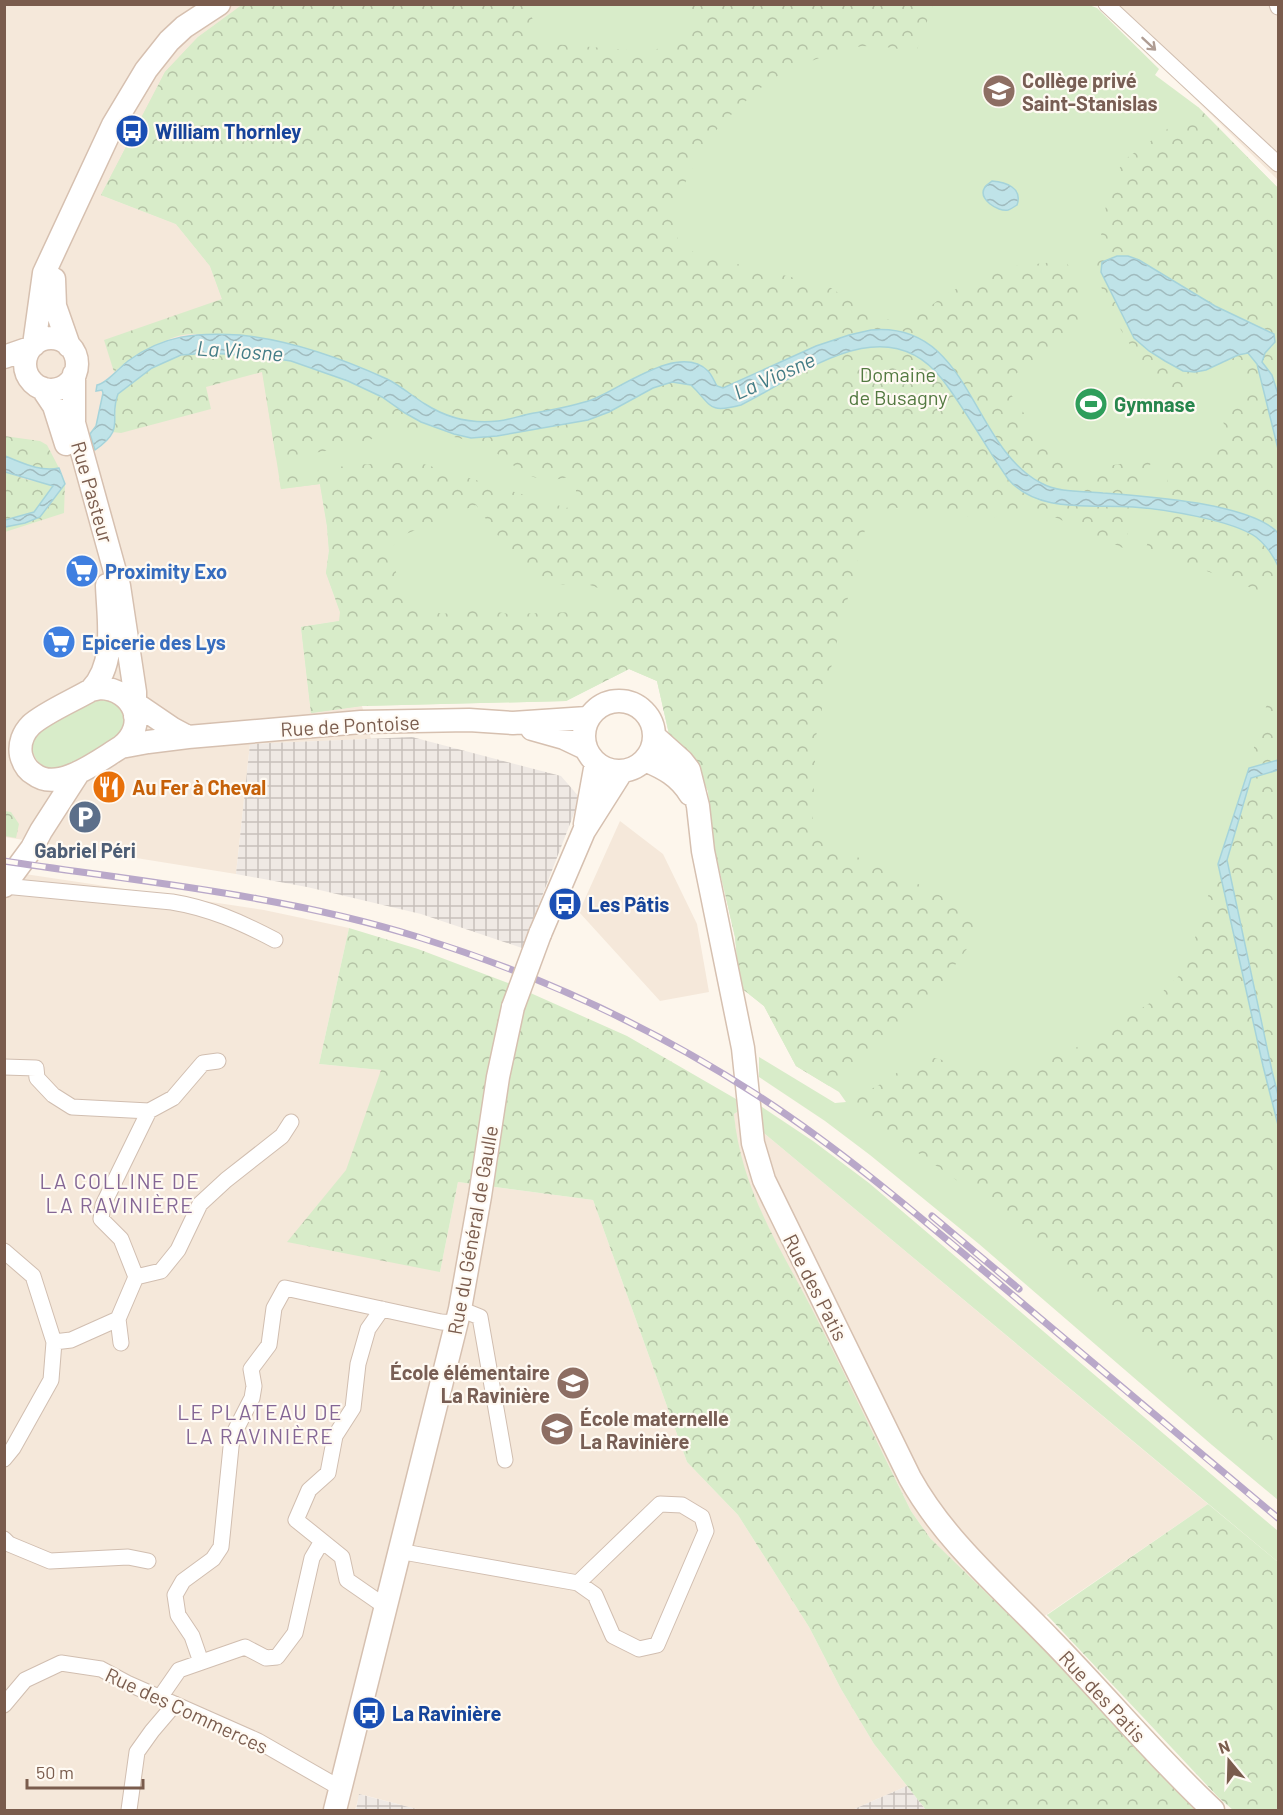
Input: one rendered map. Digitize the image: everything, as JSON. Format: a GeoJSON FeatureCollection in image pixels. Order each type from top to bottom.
{"type":"FeatureCollection","features":[{"type":"Feature","properties":{"kind":"main road"},"geometry":{"type":"LineString","coordinates":[[36,384],[25,367],[26,357],[32,346],[44,273],[113,125],[146,70],[169,41],[184,27],[219,4]]}},
{"type":"Feature","properties":{"kind":"main road"},"geometry":{"type":"LineString","coordinates":[[4,363],[36,384],[52,390],[69,382],[75,374],[76,359],[55,306],[53,283],[56,271],[121,132],[146,70]]}},
{"type":"Feature","properties":{"kind":"main road"},"geometry":{"type":"LineString","coordinates":[[4,357],[42,340],[52,338],[69,346]]}},
{"type":"Feature","properties":{"kind":"main road","name":"Rue Pasteur"},"geometry":{"type":"LineString","coordinates":[[70,434],[75,374]]}},
{"type":"Feature","properties":{"kind":"main road","name":"Rue Pasteur"},"geometry":{"type":"LineString","coordinates":[[36,384],[54,406],[70,434],[119,586],[131,705]]}},
{"type":"Feature","properties":{"kind":"main road","name":"Rue Pasteur"},"geometry":{"type":"LineString","coordinates":[[84,480],[107,585],[108,657],[99,681],[91,690]]}},
{"type":"Feature","properties":{"kind":"main road"},"geometry":{"type":"LineString","coordinates":[[4,750],[37,721],[91,690],[109,688],[131,705],[188,737]]}},
{"type":"Feature","properties":{"kind":"main road"},"geometry":{"type":"LineString","coordinates":[[615,700],[631,703],[643,710],[651,722],[654,736],[652,748],[645,760],[635,767],[622,771],[608,770],[590,756],[583,733],[587,718],[599,706],[615,700]]}},
{"type":"Feature","properties":{"kind":"main road"},"geometry":{"type":"LineString","coordinates":[[4,765],[45,780],[59,781],[121,747],[133,734],[131,705]]}},
{"type":"Feature","properties":{"kind":"main road","name":"Rue de Pontoise"},"geometry":{"type":"LineString","coordinates":[[121,747],[188,737],[361,722],[458,720],[513,723],[587,718]]}},
{"type":"Feature","properties":{"kind":"main road","name":"Rue de Pontoise"},"geometry":{"type":"LineString","coordinates":[[513,723],[564,738],[590,756]]}},
{"type":"Feature","properties":{"kind":"main road"},"geometry":{"type":"LineString","coordinates":[[27,730],[21,751],[23,760],[33,774],[44,807],[41,831]]}},
{"type":"Feature","properties":{"kind":"main road","name":"Rue des Patis"},"geometry":{"type":"LineString","coordinates":[[654,736],[689,770],[698,806],[702,851],[743,1048],[753,1143],[764,1180],[910,1478],[932,1515],[959,1548],[1044,1632],[1136,1733],[1213,1810]]}},
{"type":"Feature","properties":{"kind":"main road","name":"Rue du Général de Gaulle"},"geometry":{"type":"LineString","coordinates":[[584,831],[590,756]]}},
{"type":"Feature","properties":{"kind":"main road"},"geometry":{"type":"LineString","coordinates":[[645,760],[671,772],[683,782],[698,806]]}},
{"type":"Feature","properties":{"kind":"main road"},"geometry":{"type":"LineString","coordinates":[[4,886],[32,848],[80,771]]}},
{"type":"Feature","properties":{"kind":"main road","name":"Rue du Général de Gaulle"},"geometry":{"type":"LineString","coordinates":[[334,1810],[458,1316],[480,1196],[498,1077],[513,1007],[540,934],[584,831],[622,771]]}},
{"type":"Feature","properties":{"kind":"street"},"geometry":{"type":"LineString","coordinates":[[1106,4],[1278,164]]}},
{"type":"Feature","properties":{"kind":"street"},"geometry":{"type":"LineString","coordinates":[[4,886],[197,906],[231,918],[275,940]]}},
{"type":"Feature","properties":{"kind":"street"},"geometry":{"type":"LineString","coordinates":[[4,1067],[36,1068],[37,1078],[52,1095],[72,1107],[149,1111],[173,1098],[203,1063],[218,1061]]}},
{"type":"Feature","properties":{"kind":"street"},"geometry":{"type":"LineString","coordinates":[[121,1343],[118,1319],[136,1278],[121,1239],[101,1219],[103,1205],[149,1111]]}},
{"type":"Feature","properties":{"kind":"street"},"geometry":{"type":"LineString","coordinates":[[136,1278],[161,1271],[178,1250],[200,1204],[226,1180],[282,1136],[291,1122]]}},
{"type":"Feature","properties":{"kind":"street"},"geometry":{"type":"LineString","coordinates":[[4,1251],[33,1276],[54,1342],[51,1380],[13,1448],[4,1459]]}},
{"type":"Feature","properties":{"kind":"street"},"geometry":{"type":"LineString","coordinates":[[201,1662],[192,1636],[178,1615],[175,1595],[183,1581],[213,1559],[221,1547],[232,1437],[252,1398],[254,1386],[251,1369],[269,1345],[274,1308],[285,1288],[382,1309],[480,1317],[505,1460]]}},
{"type":"Feature","properties":{"kind":"street"},"geometry":{"type":"LineString","coordinates":[[382,1309],[368,1329],[358,1364],[353,1408],[335,1436],[328,1473],[309,1490],[296,1520],[342,1557],[347,1580],[386,1607]]}},
{"type":"Feature","properties":{"kind":"street"},"geometry":{"type":"LineString","coordinates":[[54,1342],[71,1340],[118,1319]]}},
{"type":"Feature","properties":{"kind":"street"},"geometry":{"type":"LineString","coordinates":[[398,1551],[578,1583],[595,1595],[613,1636],[639,1649],[657,1645],[706,1531],[702,1517],[682,1505],[660,1504],[578,1583]]}},
{"type":"Feature","properties":{"kind":"street"},"geometry":{"type":"LineString","coordinates":[[4,1539],[9,1544],[50,1561],[128,1557],[148,1561]]}},
{"type":"Feature","properties":{"kind":"street"},"geometry":{"type":"LineString","coordinates":[[161,1696],[179,1670],[245,1647],[266,1658],[277,1657],[295,1633],[312,1558],[322,1541]]}},
{"type":"Feature","properties":{"kind":"street","name":"Rue des Commerces"},"geometry":{"type":"LineString","coordinates":[[4,1705],[24,1680],[61,1663],[101,1669],[127,1683],[161,1696],[258,1741],[340,1788]]}},
{"type":"Feature","properties":{"kind":"street"},"geometry":{"type":"LineString","coordinates":[[129,1810],[137,1752],[175,1704]]}},
{"type":"Feature","properties":{"kind":"shaded area"},"geometry":{"type":"Polygon","coordinates":[[[4,5],[243,5],[198,37],[101,195],[176,224],[210,266],[222,299],[257,337],[282,489],[320,483],[329,551],[326,573],[340,612],[340,621],[301,627],[311,713],[362,706],[371,739],[250,744],[236,874],[5,837],[4,5]]]}},
{"type":"Feature","properties":{"kind":"shaded area"},"geometry":{"type":"Polygon","coordinates":[[[1096,5],[1278,5],[1278,180],[1100,6],[1096,5]]]}},
{"type":"Feature","properties":{"kind":"shaded area"},"geometry":{"type":"Polygon","coordinates":[[[412,737],[561,776],[580,798],[522,948],[421,914],[307,887],[236,874],[250,744],[412,737]]]}},
{"type":"Feature","properties":{"kind":"shaded area"},"geometry":{"type":"Polygon","coordinates":[[[620,821],[663,854],[697,924],[709,992],[660,1001],[579,912],[620,821]]]}},
{"type":"Feature","properties":{"kind":"shaded area"},"geometry":{"type":"Polygon","coordinates":[[[5,871],[264,910],[349,928],[319,1064],[382,1070],[440,1272],[458,1182],[593,1200],[687,1462],[738,1515],[809,1627],[841,1689],[874,1744],[907,1786],[852,1810],[420,1810],[360,1794],[355,1810],[5,1810],[5,871]]]}},
{"type":"Feature","properties":{"kind":"shaded area"},"geometry":{"type":"Polygon","coordinates":[[[736,1099],[759,1129],[1208,1504],[1024,1630],[930,1538],[911,1511],[754,1197],[741,1160],[736,1136],[734,1114],[737,1112],[736,1099]]]}},
{"type":"Feature","properties":{"kind":"shaded area"},"geometry":{"type":"Polygon","coordinates":[[[907,1786],[926,1810],[852,1810],[907,1786]]]}},
{"type":"Feature","properties":{"kind":"shaded area"},"geometry":{"type":"Polygon","coordinates":[[[359,1794],[420,1810],[356,1810],[359,1794]]]}},
{"type":"Feature","properties":{"kind":"green space","name":"Domaine de Busagny"},"geometry":{"type":"Polygon","coordinates":[[[243,4],[1089,5],[1097,8],[1159,69],[1155,75],[1198,107],[1278,188],[1278,1500],[979,1244],[870,1155],[825,1121],[759,1077],[759,1057],[835,1103],[846,1102],[839,1092],[796,1066],[764,1006],[740,987],[735,937],[715,850],[708,791],[692,759],[669,734],[657,681],[629,669],[566,701],[362,706],[311,713],[301,627],[340,621],[340,612],[326,573],[329,551],[320,484],[281,489],[257,337],[222,299],[210,266],[176,224],[101,195],[165,72],[198,37],[243,4]]]}},
{"type":"Feature","properties":{"kind":"green space"},"geometry":{"type":"Polygon","coordinates":[[[243,5],[527,6],[543,43],[652,52],[690,30],[687,5],[933,5],[916,52],[879,46],[848,49],[813,60],[765,84],[730,116],[704,147],[682,191],[677,207],[676,235],[683,246],[700,255],[828,286],[868,313],[897,321],[916,317],[945,295],[976,278],[1015,266],[1065,261],[1079,291],[1081,308],[1078,322],[1058,344],[1018,372],[1008,383],[1010,393],[1056,460],[1075,471],[1152,459],[1140,496],[1075,492],[1041,483],[1018,466],[999,443],[949,364],[928,344],[903,331],[871,330],[832,339],[723,388],[717,386],[708,371],[696,364],[681,362],[666,365],[591,400],[505,420],[486,422],[465,420],[445,414],[421,402],[395,384],[327,356],[304,348],[257,338],[208,334],[181,335],[149,349],[114,372],[104,340],[222,299],[210,266],[176,224],[101,195],[165,72],[198,37],[243,5]]]}},
{"type":"Feature","properties":{"kind":"green space"},"geometry":{"type":"Polygon","coordinates":[[[1198,107],[1278,188],[1278,394],[1272,375],[1262,362],[1265,353],[1273,345],[1229,313],[1133,258],[1117,256],[1101,272],[1129,329],[1141,345],[1165,361],[1215,366],[1247,353],[1257,363],[1278,449],[1278,533],[1255,518],[1224,508],[1162,498],[1174,460],[1205,457],[1221,442],[1225,430],[1221,410],[1249,391],[1247,376],[1236,359],[1180,390],[1166,391],[1154,384],[1118,325],[1098,280],[1096,266],[1110,181],[1127,158],[1198,107]]]}},
{"type":"Feature","properties":{"kind":"green space"},"geometry":{"type":"Polygon","coordinates":[[[887,345],[895,347],[910,353],[929,366],[941,378],[1016,488],[1044,500],[1059,503],[1136,507],[1123,548],[1028,505],[992,518],[934,514],[892,507],[868,518],[816,736],[812,837],[973,909],[981,922],[977,935],[936,991],[829,1086],[796,1066],[764,1006],[740,987],[735,937],[715,850],[708,791],[692,759],[669,734],[657,681],[629,669],[566,701],[362,706],[311,713],[301,627],[339,621],[340,612],[326,573],[329,551],[320,484],[281,489],[279,478],[350,465],[417,462],[567,508],[578,498],[572,476],[551,480],[537,478],[523,472],[496,453],[467,440],[407,430],[344,447],[276,458],[262,372],[206,387],[211,409],[121,433],[112,432],[118,394],[152,368],[191,353],[265,357],[291,361],[369,390],[405,413],[454,434],[497,436],[588,420],[653,388],[672,382],[691,386],[715,409],[727,409],[741,405],[829,359],[867,347],[887,345]],[[476,505],[406,534],[390,548],[401,592],[415,606],[442,614],[479,609],[509,614],[613,611],[618,602],[614,594],[590,585],[566,585],[541,581],[522,570],[476,505]]]}},
{"type":"Feature","properties":{"kind":"green space"},"geometry":{"type":"Polygon","coordinates":[[[4,436],[40,441],[47,445],[59,468],[38,468],[5,456],[4,436]]]}},
{"type":"Feature","properties":{"kind":"green space"},"geometry":{"type":"Polygon","coordinates":[[[5,472],[53,485],[34,512],[5,520],[5,472]]]}},
{"type":"Feature","properties":{"kind":"green space"},"geometry":{"type":"Polygon","coordinates":[[[65,484],[64,513],[5,532],[5,527],[25,523],[47,509],[65,484]]]}},
{"type":"Feature","properties":{"kind":"green space"},"geometry":{"type":"Polygon","coordinates":[[[1158,511],[1227,525],[1260,541],[1271,552],[1278,566],[1278,598],[1146,548],[1158,511]]]}},
{"type":"Feature","properties":{"kind":"green space"},"geometry":{"type":"Polygon","coordinates":[[[1278,670],[1278,760],[1249,768],[1257,735],[1278,670]]]}},
{"type":"Feature","properties":{"kind":"green space"},"geometry":{"type":"Polygon","coordinates":[[[105,700],[119,709],[124,719],[122,730],[116,738],[58,768],[45,766],[37,760],[33,746],[35,737],[41,731],[55,721],[97,701],[105,700]]]}},
{"type":"Feature","properties":{"kind":"green space"},"geometry":{"type":"Polygon","coordinates":[[[1278,770],[1278,1095],[1227,860],[1251,778],[1278,770]]]}},
{"type":"Feature","properties":{"kind":"green space"},"geometry":{"type":"Polygon","coordinates":[[[5,811],[11,812],[19,824],[16,838],[5,836],[5,811]]]}},
{"type":"Feature","properties":{"kind":"green space"},"geometry":{"type":"Polygon","coordinates":[[[1218,864],[1278,1125],[1278,1454],[962,1184],[846,1102],[879,1085],[923,1055],[988,1072],[1034,1065],[1087,1043],[1153,1001],[1185,970],[1218,864]]]}},
{"type":"Feature","properties":{"kind":"green space"},"geometry":{"type":"Polygon","coordinates":[[[349,928],[418,949],[508,983],[627,1036],[736,1099],[737,1112],[734,1114],[738,1142],[754,1195],[911,1511],[930,1538],[1049,1654],[1195,1810],[926,1810],[874,1744],[841,1689],[809,1627],[738,1515],[687,1462],[593,1200],[458,1182],[440,1272],[287,1242],[346,1170],[381,1070],[319,1064],[349,928]]]}},
{"type":"Feature","properties":{"kind":"green space"},"geometry":{"type":"Polygon","coordinates":[[[759,1105],[813,1141],[869,1183],[1278,1531],[1278,1562],[759,1129],[759,1105]]]}},
{"type":"Feature","properties":{"kind":"green space"},"geometry":{"type":"Polygon","coordinates":[[[1208,1504],[1278,1562],[1278,1810],[1233,1810],[1218,1797],[1047,1615],[1208,1504]]]}},
{"type":"Feature","properties":{"kind":"water"},"geometry":{"type":"Polygon","coordinates":[[[992,181],[1012,187],[1018,194],[1017,205],[1004,210],[990,204],[983,192],[992,181]]]}},
{"type":"Feature","properties":{"kind":"water"},"geometry":{"type":"Polygon","coordinates":[[[1117,256],[1128,256],[1139,260],[1215,306],[1274,334],[1275,342],[1265,353],[1262,362],[1272,375],[1278,394],[1278,449],[1257,364],[1248,353],[1238,355],[1206,370],[1183,371],[1149,351],[1134,338],[1101,272],[1102,262],[1117,256]]]}},
{"type":"Feature","properties":{"kind":"water","name":"La Viosne"},"geometry":{"type":"Polygon","coordinates":[[[871,330],[904,332],[930,345],[950,365],[999,442],[1017,465],[1041,483],[1063,490],[1144,496],[1196,503],[1245,515],[1264,523],[1278,533],[1278,566],[1263,543],[1231,525],[1146,508],[1066,505],[1034,498],[1020,490],[1008,479],[942,379],[920,358],[895,348],[869,347],[843,353],[816,364],[741,405],[730,408],[711,406],[691,385],[672,382],[653,388],[609,412],[588,420],[497,436],[471,438],[421,422],[382,397],[348,381],[291,361],[210,353],[181,355],[152,368],[118,394],[115,403],[114,429],[111,436],[95,450],[90,434],[96,426],[103,393],[102,390],[96,391],[97,385],[108,379],[141,352],[167,341],[195,335],[224,334],[259,337],[315,351],[387,379],[442,413],[469,421],[488,422],[506,420],[591,400],[649,371],[681,362],[696,364],[708,371],[717,386],[723,388],[816,346],[871,330]]]}},
{"type":"Feature","properties":{"kind":"water"},"geometry":{"type":"Polygon","coordinates":[[[5,456],[38,468],[59,468],[65,484],[40,517],[5,527],[5,520],[34,512],[53,486],[5,472],[5,456]]]}},
{"type":"Feature","properties":{"kind":"water"},"geometry":{"type":"Polygon","coordinates":[[[1278,760],[1278,770],[1251,778],[1227,860],[1278,1095],[1278,1125],[1218,864],[1249,768],[1278,760]]]}},
{"type":"Feature","properties":{"kind":"railway"},"geometry":{"type":"LineString","coordinates":[[4,861],[213,891],[316,910],[367,923],[418,937],[506,968],[550,985],[635,1025],[757,1095],[850,1161],[938,1232],[1278,1518]]}},
{"type":"Feature","properties":{"kind":"railway"},"geometry":{"type":"LineString","coordinates":[[932,1216],[1019,1289]]}},
{"type":"Feature","properties":{"kind":"place","name":"Collège privé Saint-Stanislas"},"geometry":{"type":"Point","coordinates":[999,91]}},
{"type":"Feature","properties":{"kind":"place","name":"William Thornley"},"geometry":{"type":"Point","coordinates":[132,131]}},
{"type":"Feature","properties":{"kind":"place","name":"Gymnase"},"geometry":{"type":"Point","coordinates":[1091,404]}},
{"type":"Feature","properties":{"kind":"place","name":"Proximity Exo"},"geometry":{"type":"Point","coordinates":[82,571]}},
{"type":"Feature","properties":{"kind":"place","name":"Epicerie des Lys"},"geometry":{"type":"Point","coordinates":[59,642]}},
{"type":"Feature","properties":{"kind":"place","name":"Au Fer à Cheval"},"geometry":{"type":"Point","coordinates":[109,787]}},
{"type":"Feature","properties":{"kind":"place","name":"Gabriel Péri"},"geometry":{"type":"Point","coordinates":[85,817]}},
{"type":"Feature","properties":{"kind":"place","name":"Les Pâtis"},"geometry":{"type":"Point","coordinates":[565,904]}},
{"type":"Feature","properties":{"kind":"place","name":"École élémentaire La Ravinière"},"geometry":{"type":"Point","coordinates":[573,1383]}},
{"type":"Feature","properties":{"kind":"place","name":"École maternelle La Ravinière"},"geometry":{"type":"Point","coordinates":[557,1429]}},
{"type":"Feature","properties":{"kind":"place","name":"La Ravinière"},"geometry":{"type":"Point","coordinates":[369,1713]}},
{"type":"Feature","properties":{"kind":"district","name":"LA COLLINE DE LA RAVINIÈRE"},"geometry":{"type":"Point","coordinates":[120,1192]}},
{"type":"Feature","properties":{"kind":"district","name":"LE PLATEAU DE LA RAVINIÈRE"},"geometry":{"type":"Point","coordinates":[260,1423]}}]}
